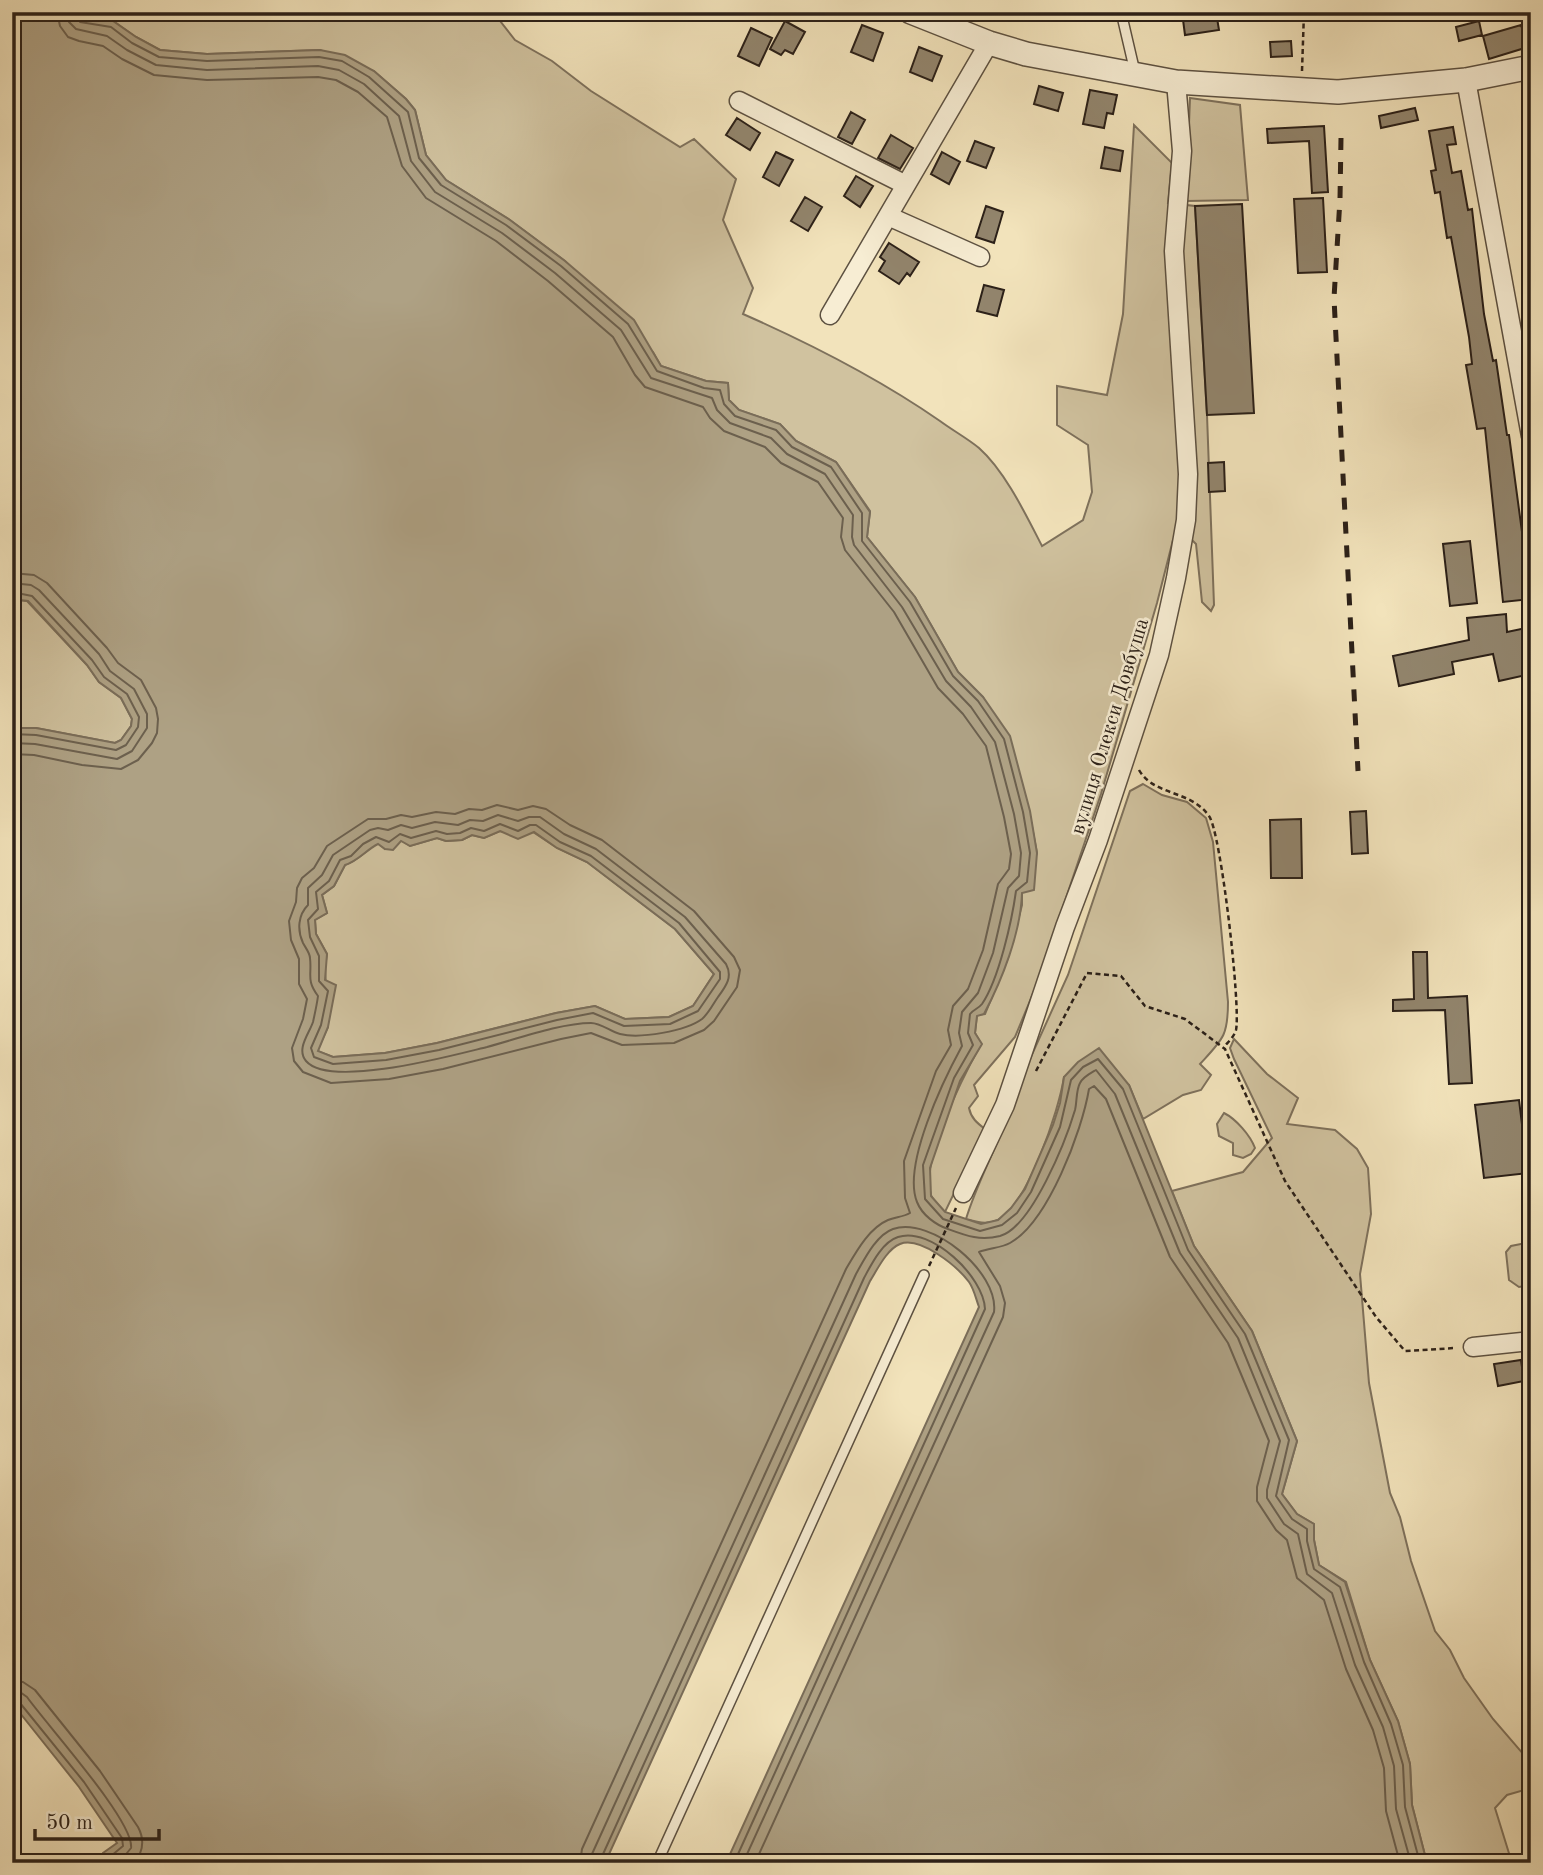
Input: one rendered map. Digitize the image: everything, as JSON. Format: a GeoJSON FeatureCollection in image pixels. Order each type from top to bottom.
{"type":"FeatureCollection","features":[{"type":"Feature","properties":{"kind":"street"},"geometry":{"type":"LineString","coordinates":[[911,12],[989,43],[1026,54],[1175,82],[1338,92],[1466,80],[1531,68]]}},
{"type":"Feature","properties":{"kind":"street"},"geometry":{"type":"LineString","coordinates":[[830,315],[989,43]]}},
{"type":"Feature","properties":{"kind":"street"},"geometry":{"type":"LineString","coordinates":[[1466,80],[1531,436]]}},
{"type":"Feature","properties":{"kind":"street","name":"вулиця Олекси Довбуша"},"geometry":{"type":"LineString","coordinates":[[963,1193],[1005,1105],[1128,748],[1159,654],[1186,520],[1188,474],[1174,251],[1182,151],[1175,82]]}},
{"type":"Feature","properties":{"kind":"street"},"geometry":{"type":"LineString","coordinates":[[738,101],[906,185]]}},
{"type":"Feature","properties":{"kind":"street"},"geometry":{"type":"LineString","coordinates":[[888,216],[980,257]]}},
{"type":"Feature","properties":{"kind":"street"},"geometry":{"type":"LineString","coordinates":[[1473,1347],[1531,1342]]}},
{"type":"Feature","properties":{"kind":"lane"},"geometry":{"type":"LineString","coordinates":[[1121,12],[1136,75]]}},
{"type":"Feature","properties":{"kind":"lane"},"geometry":{"type":"LineString","coordinates":[[657,1863],[925,1275]]}},
{"type":"Feature","properties":{"kind":"path"},"geometry":{"type":"LineString","coordinates":[[1301,76],[1304,12]]}},
{"type":"Feature","properties":{"kind":"path"},"geometry":{"type":"LineString","coordinates":[[1128,748],[1143,778],[1153,785],[1189,798],[1212,819],[1230,936],[1237,1028],[1224,1048]]}},
{"type":"Feature","properties":{"kind":"path"},"geometry":{"type":"LineString","coordinates":[[1036,1071],[1087,973],[1121,976],[1145,1006],[1185,1019],[1224,1048],[1285,1181],[1376,1317],[1405,1351],[1473,1347]]}},
{"type":"Feature","properties":{"kind":"path"},"geometry":{"type":"LineString","coordinates":[[925,1275],[963,1193]]}},
{"type":"Feature","properties":{"kind":"shaded area"},"geometry":{"type":"Polygon","coordinates":[[[64,12],[493,12],[515,40],[552,61],[591,91],[680,147],[694,139],[736,179],[723,220],[753,288],[743,314],[868,376],[974,444],[989,458],[1006,481],[1042,546],[1083,520],[1092,492],[1088,445],[1057,425],[1057,386],[1107,395],[1123,314],[1134,125],[1172,163],[1168,203],[1195,206],[1214,605],[1211,611],[1202,602],[1196,544],[1190,538],[1176,536],[1101,794],[1037,984],[1015,1037],[974,1085],[978,1096],[969,1108],[971,1115],[985,1129],[945,1212],[931,1195],[929,1180],[932,1161],[945,1118],[981,1044],[975,1033],[977,1015],[985,1014],[1008,958],[1022,905],[1022,893],[1037,853],[1023,788],[983,697],[958,672],[915,597],[867,537],[870,511],[836,462],[796,441],[780,424],[739,410],[729,400],[728,383],[706,381],[661,366],[653,352],[565,261],[510,220],[446,180],[426,155],[415,110],[374,71],[320,50],[207,54],[160,50],[113,21],[64,12]]]}},
{"type":"Feature","properties":{"kind":"shaded area"},"geometry":{"type":"Polygon","coordinates":[[[1190,98],[1240,105],[1248,200],[1186,201],[1190,98]]]}},
{"type":"Feature","properties":{"kind":"shaded area"},"geometry":{"type":"Polygon","coordinates":[[[12,599],[27,601],[87,665],[99,682],[121,698],[132,719],[131,726],[121,740],[115,743],[36,728],[12,728],[12,599]]]}},
{"type":"Feature","properties":{"kind":"shaded area"},"geometry":{"type":"Polygon","coordinates":[[[1143,784],[1162,795],[1187,802],[1206,818],[1213,842],[1228,1002],[1223,1036],[1200,1064],[1211,1075],[1201,1090],[1183,1095],[1143,1119],[1129,1085],[1064,1077],[1049,1133],[1020,1196],[1009,1211],[994,1222],[966,1219],[1005,1124],[1015,1092],[1068,975],[1130,791],[1143,784]]]}},
{"type":"Feature","properties":{"kind":"shaded area"},"geometry":{"type":"Polygon","coordinates":[[[500,831],[533,832],[557,848],[587,862],[675,929],[714,974],[693,1006],[669,1017],[625,1019],[595,1006],[385,1053],[333,1057],[317,1051],[328,1027],[325,967],[327,954],[316,934],[315,920],[327,913],[322,895],[334,886],[345,865],[378,843],[385,849],[401,840],[410,846],[437,838],[446,841],[462,840],[472,835],[484,838],[500,831]]]}},
{"type":"Feature","properties":{"kind":"shaded area"},"geometry":{"type":"Polygon","coordinates":[[[1234,1039],[1267,1074],[1298,1098],[1287,1124],[1335,1130],[1357,1149],[1368,1168],[1371,1214],[1360,1274],[1369,1383],[1390,1493],[1435,1631],[1493,1719],[1531,1763],[1531,1788],[1507,1795],[1495,1808],[1512,1863],[1427,1863],[1412,1805],[1410,1764],[1398,1721],[1370,1660],[1346,1582],[1319,1565],[1314,1524],[1297,1514],[1282,1494],[1297,1441],[1252,1331],[1194,1246],[1172,1191],[1243,1172],[1272,1138],[1234,1059],[1230,1048],[1234,1039]]]}},
{"type":"Feature","properties":{"kind":"shaded area"},"geometry":{"type":"Polygon","coordinates":[[[1224,1113],[1238,1123],[1250,1138],[1255,1148],[1251,1154],[1243,1158],[1233,1155],[1233,1143],[1219,1136],[1217,1124],[1224,1113]]]}},
{"type":"Feature","properties":{"kind":"shaded area"},"geometry":{"type":"Polygon","coordinates":[[[1526,1243],[1531,1246],[1531,1285],[1519,1287],[1509,1280],[1506,1252],[1511,1246],[1526,1243]]]}},
{"type":"Feature","properties":{"kind":"water"},"geometry":{"type":"Polygon","coordinates":[[[12,12],[64,12],[113,21],[160,50],[207,54],[320,50],[345,55],[374,71],[415,110],[426,155],[446,180],[510,220],[565,261],[634,320],[661,366],[706,381],[728,383],[729,400],[739,410],[780,424],[796,441],[836,462],[870,512],[867,537],[915,597],[958,672],[983,697],[1010,736],[1030,811],[1037,853],[1034,890],[1022,893],[1018,924],[1004,971],[984,1014],[977,1016],[975,1033],[982,1044],[960,1081],[930,1168],[931,1196],[945,1212],[981,1224],[998,1220],[1025,1189],[1053,1125],[1064,1077],[1078,1062],[1099,1048],[1129,1085],[1194,1246],[1252,1331],[1297,1441],[1282,1494],[1297,1514],[1314,1524],[1319,1565],[1345,1582],[1370,1660],[1398,1721],[1410,1764],[1412,1805],[1427,1863],[726,1863],[979,1307],[971,1285],[956,1268],[927,1248],[908,1243],[900,1244],[891,1250],[870,1281],[605,1863],[104,1863],[103,1853],[117,1843],[79,1787],[12,1703],[12,728],[36,728],[115,743],[121,740],[131,726],[132,719],[121,698],[99,682],[87,665],[28,601],[12,599],[12,12]],[[500,831],[484,838],[472,835],[462,840],[446,841],[437,838],[410,846],[401,841],[393,850],[378,844],[345,865],[334,886],[322,895],[327,913],[315,920],[316,934],[327,954],[325,980],[336,985],[328,1027],[318,1051],[333,1057],[385,1053],[595,1006],[625,1019],[669,1017],[693,1006],[714,974],[675,929],[587,862],[557,848],[534,832],[518,839],[500,831]]]}},
{"type":"Feature","properties":{"kind":"building"},"geometry":{"type":"Polygon","coordinates":[[[1182,12],[1216,12],[1219,30],[1185,35],[1182,12]]]}},
{"type":"Feature","properties":{"kind":"building"},"geometry":{"type":"Polygon","coordinates":[[[785,21],[805,32],[793,54],[785,50],[781,55],[770,49],[785,21]]]}},
{"type":"Feature","properties":{"kind":"building"},"geometry":{"type":"Polygon","coordinates":[[[1479,21],[1482,35],[1459,41],[1456,27],[1479,21]]]}},
{"type":"Feature","properties":{"kind":"building"},"geometry":{"type":"Polygon","coordinates":[[[862,25],[883,33],[873,61],[851,52],[862,25]]]}},
{"type":"Feature","properties":{"kind":"building"},"geometry":{"type":"Polygon","coordinates":[[[1521,25],[1528,47],[1489,59],[1483,36],[1521,25]]]}},
{"type":"Feature","properties":{"kind":"building"},"geometry":{"type":"Polygon","coordinates":[[[751,28],[772,38],[759,66],[738,56],[751,28]]]}},
{"type":"Feature","properties":{"kind":"building"},"geometry":{"type":"Polygon","coordinates":[[[1291,41],[1292,56],[1271,57],[1270,42],[1291,41]]]}},
{"type":"Feature","properties":{"kind":"building"},"geometry":{"type":"Polygon","coordinates":[[[919,47],[942,56],[932,81],[910,72],[919,47]]]}},
{"type":"Feature","properties":{"kind":"building"},"geometry":{"type":"Polygon","coordinates":[[[1039,86],[1063,93],[1058,111],[1034,104],[1039,86]]]}},
{"type":"Feature","properties":{"kind":"building"},"geometry":{"type":"Polygon","coordinates":[[[1090,90],[1117,95],[1113,114],[1107,113],[1104,128],[1083,124],[1090,90]]]}},
{"type":"Feature","properties":{"kind":"building"},"geometry":{"type":"Polygon","coordinates":[[[1415,108],[1418,120],[1381,128],[1379,116],[1415,108]]]}},
{"type":"Feature","properties":{"kind":"building"},"geometry":{"type":"Polygon","coordinates":[[[851,112],[865,120],[852,144],[838,137],[851,112]]]}},
{"type":"Feature","properties":{"kind":"building"},"geometry":{"type":"Polygon","coordinates":[[[737,118],[760,133],[750,150],[726,135],[737,118]]]}},
{"type":"Feature","properties":{"kind":"building"},"geometry":{"type":"Polygon","coordinates":[[[1324,126],[1328,192],[1312,193],[1309,141],[1268,143],[1267,129],[1324,126]]]}},
{"type":"Feature","properties":{"kind":"building"},"geometry":{"type":"Polygon","coordinates":[[[1453,127],[1456,144],[1447,145],[1452,173],[1461,171],[1468,210],[1472,209],[1484,314],[1493,361],[1496,360],[1509,435],[1531,599],[1503,602],[1485,428],[1477,429],[1466,365],[1472,364],[1469,337],[1451,237],[1447,238],[1440,192],[1435,193],[1431,171],[1436,170],[1429,131],[1453,127]]]}},
{"type":"Feature","properties":{"kind":"building"},"geometry":{"type":"Polygon","coordinates":[[[891,135],[913,148],[900,169],[878,158],[891,135]]]}},
{"type":"Feature","properties":{"kind":"building"},"geometry":{"type":"Polygon","coordinates":[[[975,141],[994,148],[986,168],[967,161],[975,141]]]}},
{"type":"Feature","properties":{"kind":"building"},"geometry":{"type":"Polygon","coordinates":[[[1105,147],[1123,151],[1120,171],[1101,168],[1105,147]]]}},
{"type":"Feature","properties":{"kind":"building"},"geometry":{"type":"Polygon","coordinates":[[[776,152],[793,160],[779,186],[763,177],[776,152]]]}},
{"type":"Feature","properties":{"kind":"building"},"geometry":{"type":"Polygon","coordinates":[[[942,152],[960,162],[949,184],[931,174],[942,152]]]}},
{"type":"Feature","properties":{"kind":"building"},"geometry":{"type":"Polygon","coordinates":[[[856,176],[873,186],[860,207],[844,196],[856,176]]]}},
{"type":"Feature","properties":{"kind":"building"},"geometry":{"type":"Polygon","coordinates":[[[805,197],[822,207],[808,231],[791,221],[805,197]]]}},
{"type":"Feature","properties":{"kind":"building"},"geometry":{"type":"Polygon","coordinates":[[[1323,198],[1327,272],[1298,273],[1294,199],[1323,198]]]}},
{"type":"Feature","properties":{"kind":"building"},"geometry":{"type":"Polygon","coordinates":[[[1242,204],[1254,413],[1207,415],[1195,206],[1242,204]]]}},
{"type":"Feature","properties":{"kind":"building"},"geometry":{"type":"Polygon","coordinates":[[[986,206],[1003,212],[994,243],[976,237],[986,206]]]}},
{"type":"Feature","properties":{"kind":"building"},"geometry":{"type":"Polygon","coordinates":[[[889,243],[919,262],[910,276],[907,273],[899,284],[879,271],[885,261],[880,257],[889,243]]]}},
{"type":"Feature","properties":{"kind":"building"},"geometry":{"type":"Polygon","coordinates":[[[984,285],[1004,290],[997,316],[977,311],[984,285]]]}},
{"type":"Feature","properties":{"kind":"building"},"geometry":{"type":"Polygon","coordinates":[[[1224,462],[1225,491],[1209,492],[1208,463],[1224,462]]]}},
{"type":"Feature","properties":{"kind":"building"},"geometry":{"type":"Polygon","coordinates":[[[1470,541],[1477,603],[1450,606],[1443,544],[1470,541]]]}},
{"type":"Feature","properties":{"kind":"building"},"geometry":{"type":"Polygon","coordinates":[[[1506,614],[1507,632],[1526,628],[1531,650],[1531,674],[1499,681],[1493,654],[1452,662],[1454,674],[1399,686],[1393,656],[1469,640],[1467,618],[1506,614]]]}},
{"type":"Feature","properties":{"kind":"building"},"geometry":{"type":"Polygon","coordinates":[[[1366,811],[1368,853],[1352,854],[1350,812],[1366,811]]]}},
{"type":"Feature","properties":{"kind":"building"},"geometry":{"type":"Polygon","coordinates":[[[1301,819],[1302,878],[1271,878],[1270,820],[1301,819]]]}},
{"type":"Feature","properties":{"kind":"building"},"geometry":{"type":"Polygon","coordinates":[[[1413,952],[1427,952],[1428,998],[1467,996],[1472,1083],[1449,1084],[1445,1010],[1393,1011],[1393,1000],[1414,999],[1413,952]]]}},
{"type":"Feature","properties":{"kind":"building"},"geometry":{"type":"Polygon","coordinates":[[[1519,1100],[1528,1173],[1484,1178],[1475,1105],[1519,1100]]]}},
{"type":"Feature","properties":{"kind":"building"},"geometry":{"type":"Polygon","coordinates":[[[1521,1360],[1524,1381],[1498,1386],[1494,1364],[1521,1360]]]}},
{"type":"Feature","properties":{"kind":"railway"},"geometry":{"type":"LineString","coordinates":[[1341,138],[1334,298],[1358,771]]}}]}
